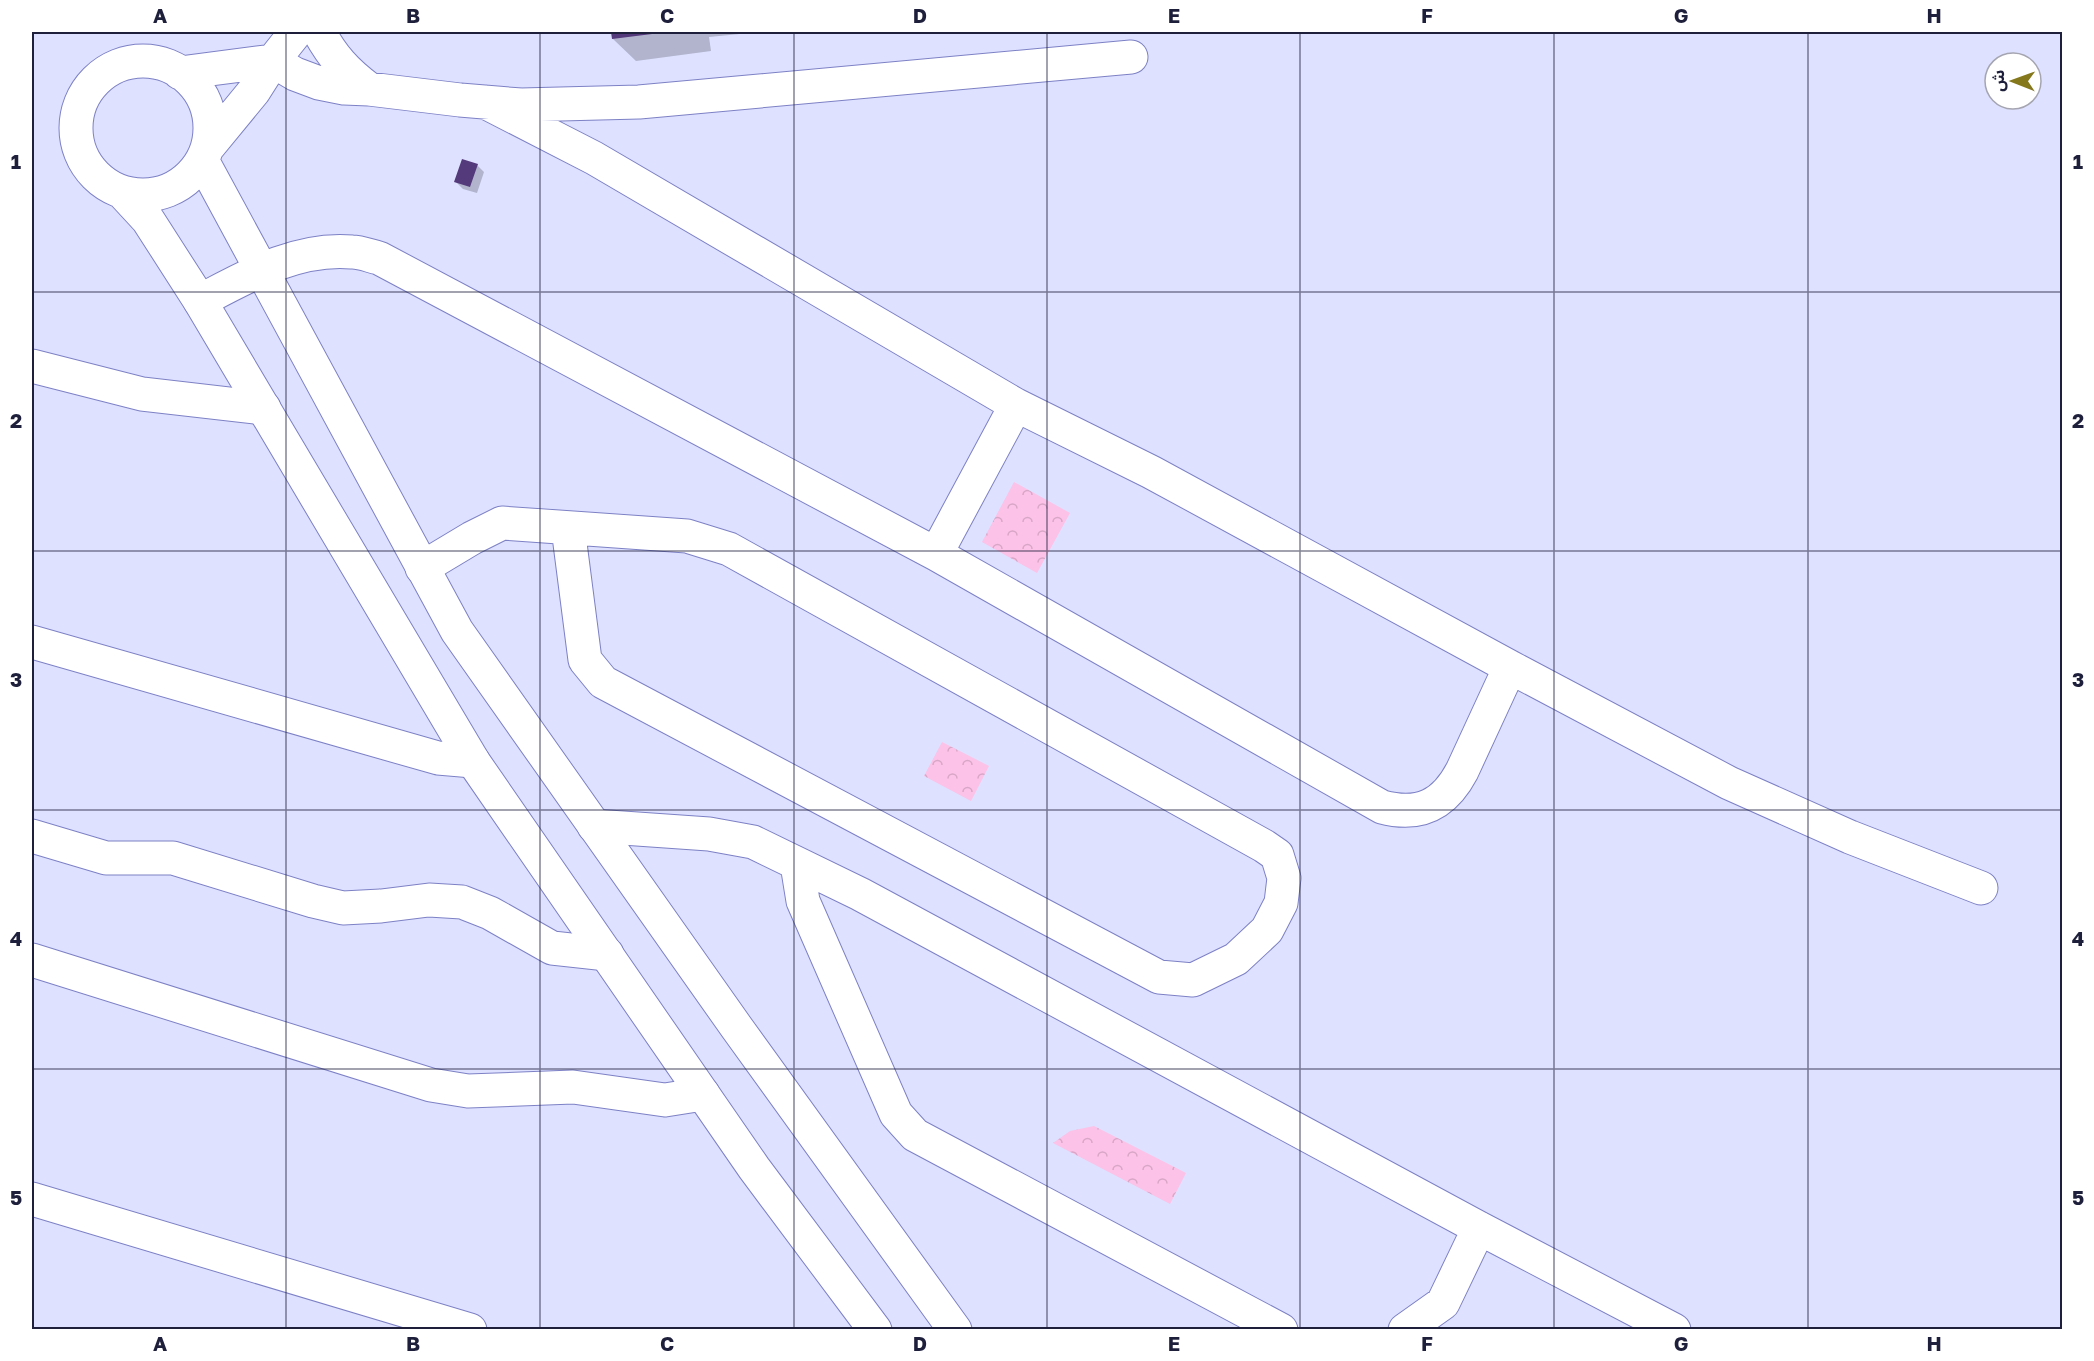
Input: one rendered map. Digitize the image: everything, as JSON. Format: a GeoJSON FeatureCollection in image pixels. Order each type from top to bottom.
{"type":"FeatureCollection","features":[{"type":"Feature","properties":{"kind":"street"},"geometry":{"type":"LineString","coordinates":[[296,32],[205,154],[199,167],[185,182],[166,192],[145,196],[124,194],[105,185],[89,170],[79,151],[76,130],[78,109],[89,88],[107,70],[127,62],[150,61],[173,67],[192,81],[205,100],[211,124],[205,154],[261,269],[457,631],[737,1028],[955,1329]]}},
{"type":"Feature","properties":{"kind":"street"},"geometry":{"type":"LineString","coordinates":[[319,32],[331,53],[348,74],[369,89]]}},
{"type":"Feature","properties":{"kind":"street"},"geometry":{"type":"LineString","coordinates":[[180,73],[273,61],[295,74],[319,83],[344,88],[521,105],[639,102],[1131,57]]}},
{"type":"Feature","properties":{"kind":"street"},"geometry":{"type":"LineString","coordinates":[[485,102],[594,158],[1016,405],[1151,472],[1729,783],[1850,837],[1981,888]]}},
{"type":"Feature","properties":{"kind":"street"},"geometry":{"type":"LineString","coordinates":[[594,158],[590,131],[595,103]]}},
{"type":"Feature","properties":{"kind":"street"},"geometry":{"type":"LineString","coordinates":[[124,194],[148,220],[200,301],[473,761],[754,1168],[875,1329]]}},
{"type":"Feature","properties":{"kind":"street"},"geometry":{"type":"LineString","coordinates":[[200,301],[261,269],[302,256],[328,251],[354,252],[379,258],[936,554],[1382,807],[1398,811],[1414,811],[1430,806],[1443,798],[1455,785],[1510,667]]}},
{"type":"Feature","properties":{"kind":"street"},"geometry":{"type":"LineString","coordinates":[[32,366],[142,394],[264,408]]}},
{"type":"Feature","properties":{"kind":"street"},"geometry":{"type":"LineString","coordinates":[[936,554],[1016,405]]}},
{"type":"Feature","properties":{"kind":"street"},"geometry":{"type":"LineString","coordinates":[[423,567],[502,523],[687,536],[729,549],[1277,855],[1284,878],[1281,903],[1267,930],[1236,959],[1194,980],[1159,977],[603,682],[585,660],[568,528]]}},
{"type":"Feature","properties":{"kind":"street"},"geometry":{"type":"LineString","coordinates":[[32,642],[438,759],[473,761]]}},
{"type":"Feature","properties":{"kind":"street"},"geometry":{"type":"LineString","coordinates":[[594,826],[709,834],[753,842],[860,894],[1479,1228],[1674,1329]]}},
{"type":"Feature","properties":{"kind":"street"},"geometry":{"type":"LineString","coordinates":[[32,836],[106,858],[173,858],[343,908],[429,900],[462,902],[490,913],[552,948],[607,954]]}},
{"type":"Feature","properties":{"kind":"street"},"geometry":{"type":"LineString","coordinates":[[797,864],[804,901],[896,1114],[915,1135],[1281,1329]]}},
{"type":"Feature","properties":{"kind":"street"},"geometry":{"type":"LineString","coordinates":[[32,960],[431,1085],[468,1091],[573,1087],[665,1100],[703,1094]]}},
{"type":"Feature","properties":{"kind":"street"},"geometry":{"type":"LineString","coordinates":[[32,1199],[470,1329]]}},
{"type":"Feature","properties":{"kind":"street"},"geometry":{"type":"LineString","coordinates":[[1405,1329],[1443,1303],[1479,1228]]}},
{"type":"Feature","properties":{"kind":"green space"},"geometry":{"type":"Polygon","coordinates":[[[1014,482],[1070,513],[1037,573],[982,542],[1014,482]]]}},
{"type":"Feature","properties":{"kind":"green space"},"geometry":{"type":"Polygon","coordinates":[[[942,742],[989,766],[971,801],[924,776],[942,742]]]}},
{"type":"Feature","properties":{"kind":"green space"},"geometry":{"type":"Polygon","coordinates":[[[1094,1126],[1186,1173],[1170,1204],[1053,1143],[1070,1131],[1094,1126]]]}},
{"type":"Feature","properties":{"kind":"building"},"geometry":{"type":"Polygon","coordinates":[[[611,32],[660,32],[660,33],[612,39],[611,32]]]}},
{"type":"Feature","properties":{"kind":"building"},"geometry":{"type":"Polygon","coordinates":[[[462,159],[478,164],[470,187],[454,182],[462,159]]]}}]}
